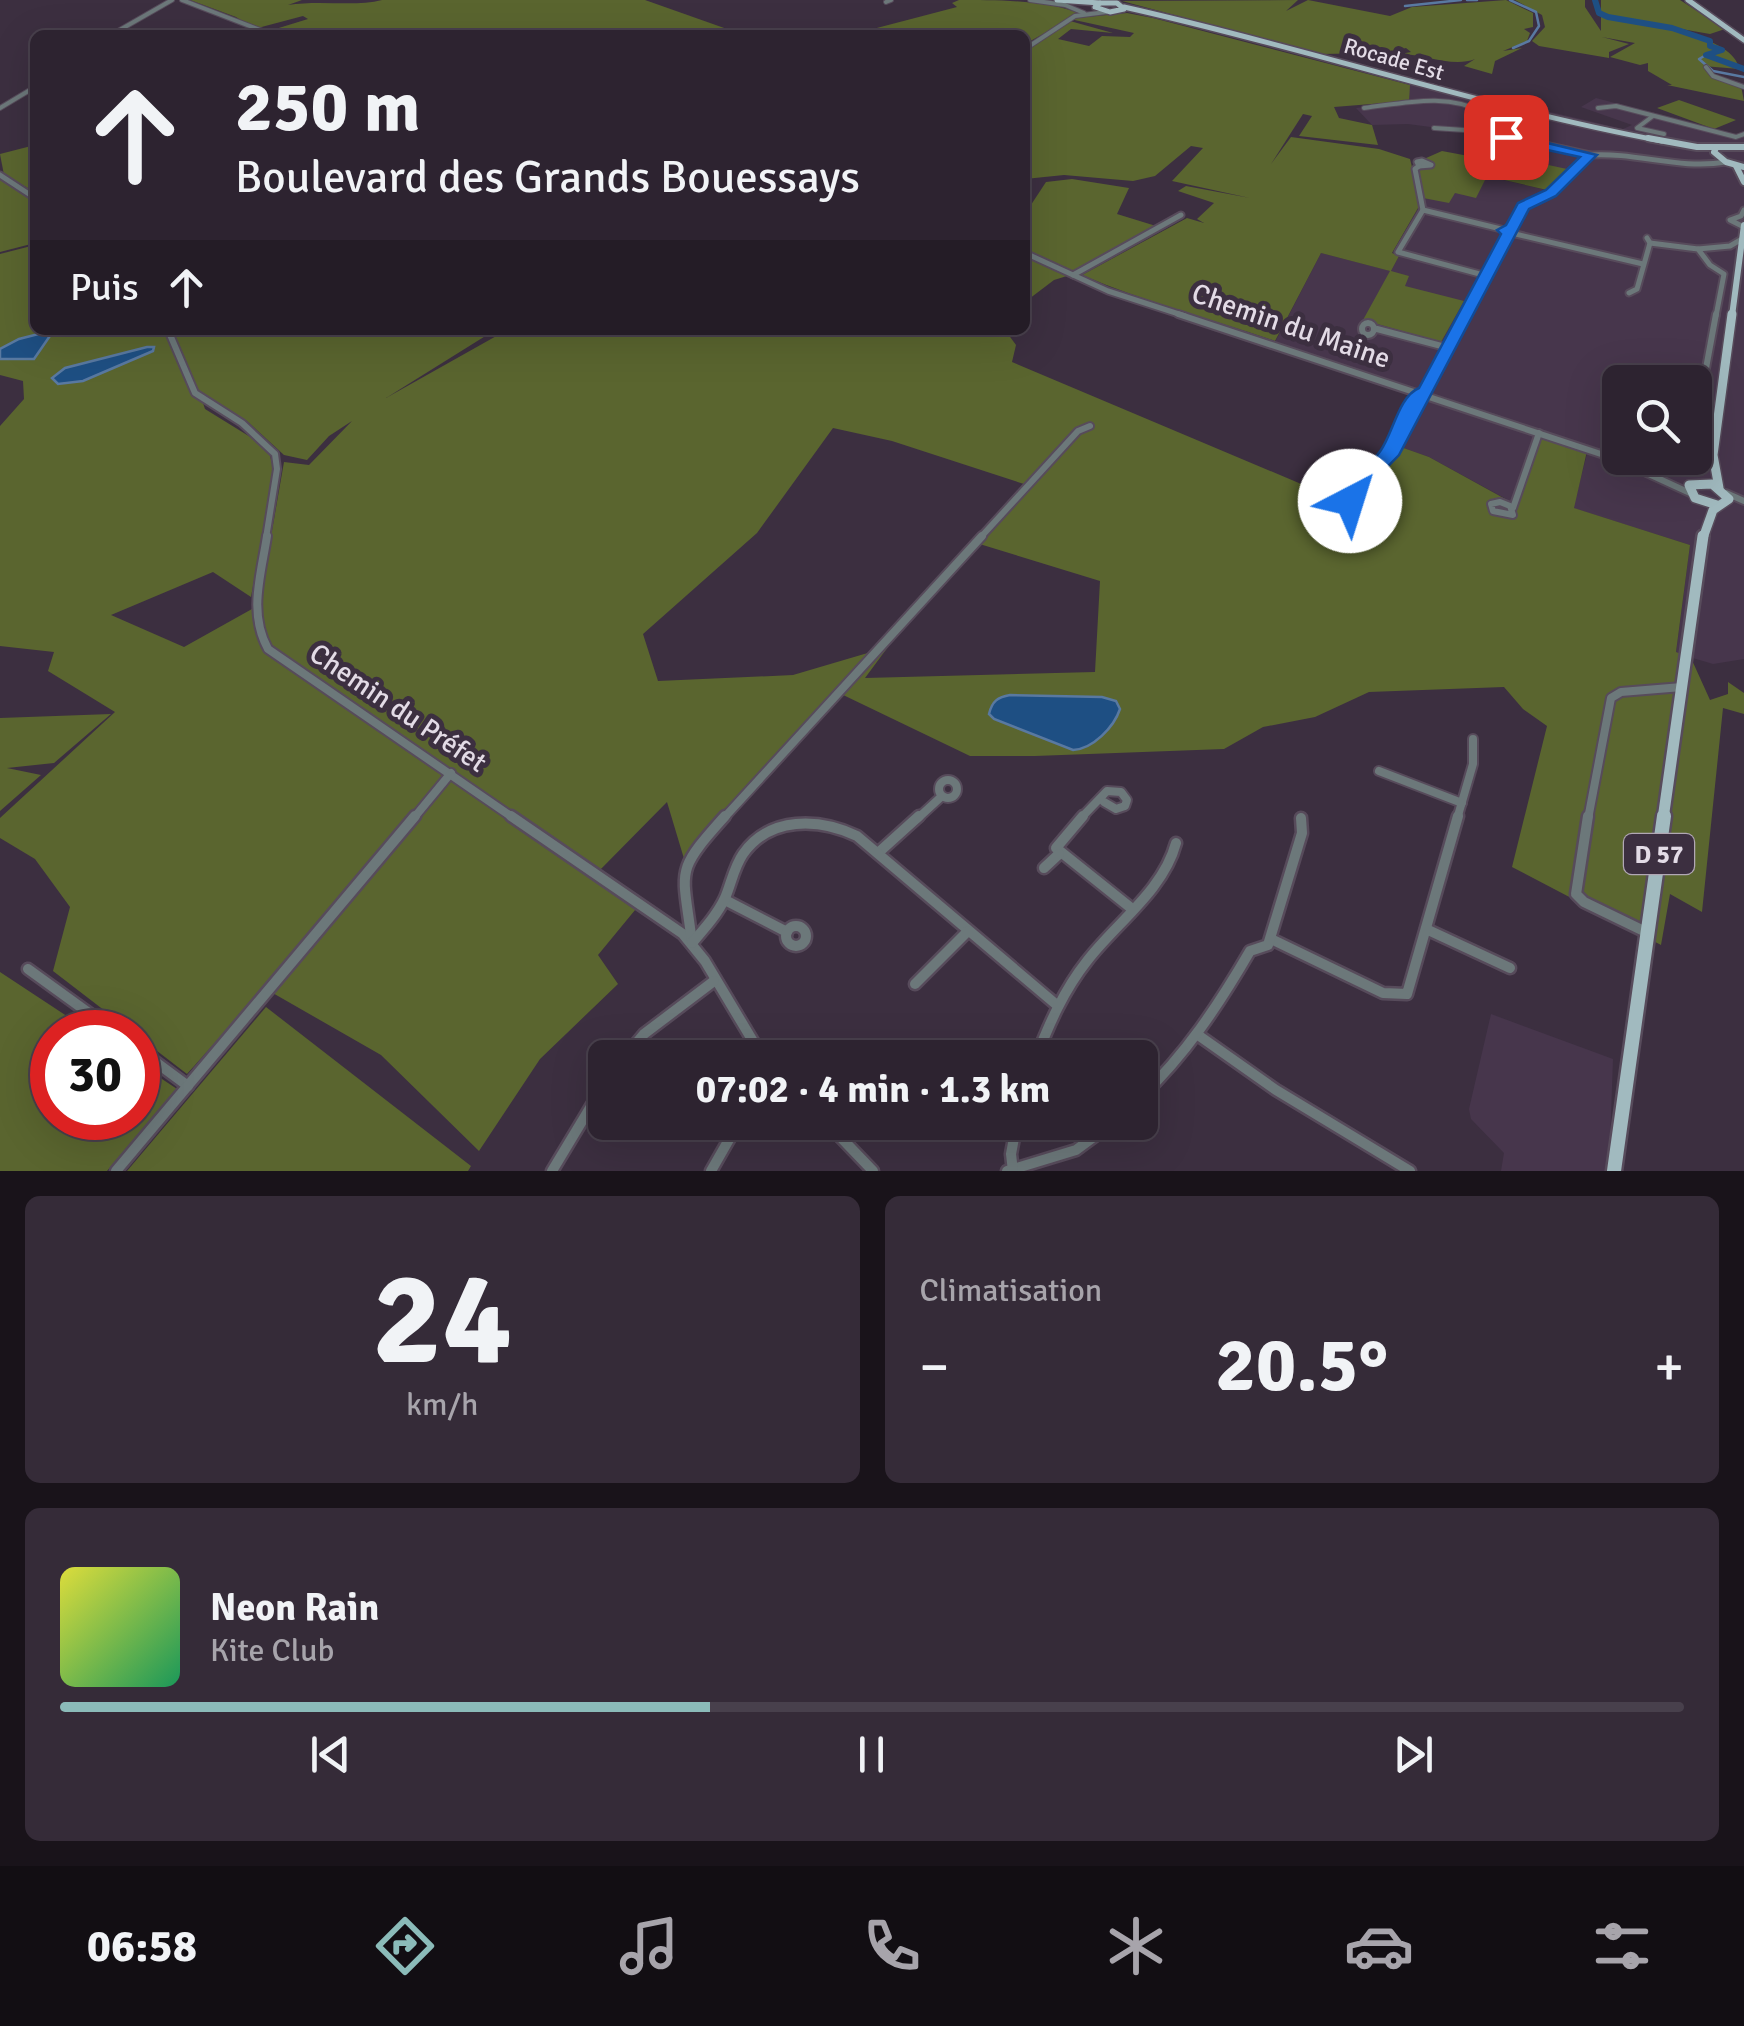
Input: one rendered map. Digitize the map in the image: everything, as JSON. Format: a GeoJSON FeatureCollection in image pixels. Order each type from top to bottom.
{"type":"FeatureCollection","features":[{"type":"Feature","properties":{"kind":"main road"},"geometry":{"type":"LineString","coordinates":[[1058,0],[1103,3],[1122,9]]}},
{"type":"Feature","properties":{"kind":"main road"},"geometry":{"type":"LineString","coordinates":[[1689,0],[1744,38]]}},
{"type":"Feature","properties":{"kind":"main road"},"geometry":{"type":"LineString","coordinates":[[1103,3],[1106,12],[1122,9]]}},
{"type":"Feature","properties":{"kind":"main road","name":"Rocade Est"},"geometry":{"type":"LineString","coordinates":[[1122,9],[1180,20],[1510,109],[1658,141],[1718,149]]}},
{"type":"Feature","properties":{"kind":"main road"},"geometry":{"type":"LineString","coordinates":[[1743,146],[1718,149],[1726,162],[1740,166],[1744,182]]}},
{"type":"Feature","properties":{"kind":"main road"},"geometry":{"type":"LineString","coordinates":[[1722,497],[1713,454],[1744,226]]}},
{"type":"Feature","properties":{"kind":"main road"},"geometry":{"type":"LineString","coordinates":[[1694,489],[1713,454]]}},
{"type":"Feature","properties":{"kind":"main road"},"geometry":{"type":"LineString","coordinates":[[1694,489],[1722,497]]}},
{"type":"Feature","properties":{"kind":"main road"},"geometry":{"type":"LineString","coordinates":[[1694,489],[1722,497]]}},
{"type":"Feature","properties":{"kind":"main road","name":"D 57"},"geometry":{"type":"LineString","coordinates":[[1694,489],[1703,537]]}},
{"type":"Feature","properties":{"kind":"main road","name":"D 57"},"geometry":{"type":"LineString","coordinates":[[1614,1171],[1703,537],[1722,497]]}},
{"type":"Feature","properties":{"kind":"street"},"geometry":{"type":"LineString","coordinates":[[120,30],[172,0]]}},
{"type":"Feature","properties":{"kind":"street"},"geometry":{"type":"LineString","coordinates":[[182,0],[260,30]]}},
{"type":"Feature","properties":{"kind":"street"},"geometry":{"type":"LineString","coordinates":[[1030,0],[1060,4],[1085,13],[1106,12]]}},
{"type":"Feature","properties":{"kind":"street"},"geometry":{"type":"LineString","coordinates":[[1030,45],[1103,3]]}},
{"type":"Feature","properties":{"kind":"street"},"geometry":{"type":"LineString","coordinates":[[1706,67],[1713,76],[1744,87]]}},
{"type":"Feature","properties":{"kind":"street"},"geometry":{"type":"LineString","coordinates":[[0,108],[30,90]]}},
{"type":"Feature","properties":{"kind":"street"},"geometry":{"type":"LineString","coordinates":[[1364,108],[1420,102],[1467,106],[1485,113],[1480,131]]}},
{"type":"Feature","properties":{"kind":"street"},"geometry":{"type":"LineString","coordinates":[[1598,108],[1621,106],[1736,137],[1744,134]]}},
{"type":"Feature","properties":{"kind":"street"},"geometry":{"type":"LineString","coordinates":[[1653,116],[1637,128],[1664,134]]}},
{"type":"Feature","properties":{"kind":"street"},"geometry":{"type":"LineString","coordinates":[[1434,128],[1480,131],[1590,155],[1618,155],[1684,168],[1726,162]]}},
{"type":"Feature","properties":{"kind":"street"},"geometry":{"type":"LineString","coordinates":[[1715,132],[1718,149]]}},
{"type":"Feature","properties":{"kind":"street"},"geometry":{"type":"LineString","coordinates":[[1350,501],[1357,486],[1389,455],[1523,206],[1551,193],[1590,155]]}},
{"type":"Feature","properties":{"kind":"street"},"geometry":{"type":"LineString","coordinates":[[1418,166],[1422,210],[1398,252],[1487,276]]}},
{"type":"Feature","properties":{"kind":"street"},"geometry":{"type":"LineString","coordinates":[[0,176],[30,195]]}},
{"type":"Feature","properties":{"kind":"street"},"geometry":{"type":"LineString","coordinates":[[1422,210],[1643,264]]}},
{"type":"Feature","properties":{"kind":"street"},"geometry":{"type":"LineString","coordinates":[[1744,210],[1742,216],[1730,220],[1744,226]]}},
{"type":"Feature","properties":{"kind":"street"},"geometry":{"type":"LineString","coordinates":[[1073,275],[1181,215]]}},
{"type":"Feature","properties":{"kind":"street"},"geometry":{"type":"LineString","coordinates":[[1629,293],[1637,288],[1648,240],[1698,249],[1730,246],[1742,239]]}},
{"type":"Feature","properties":{"kind":"street"},"geometry":{"type":"LineString","coordinates":[[1698,249],[1710,265],[1724,274],[1707,365]]}},
{"type":"Feature","properties":{"kind":"street","name":"Chemin du Maine"},"geometry":{"type":"LineString","coordinates":[[1030,255],[1108,291],[1602,453]]}},
{"type":"Feature","properties":{"kind":"street"},"geometry":{"type":"LineString","coordinates":[[1377,329],[1448,348]]}},
{"type":"Feature","properties":{"kind":"street","name":"Chemin du Préfet"},"geometry":{"type":"LineString","coordinates":[[170,335],[195,392],[242,423],[275,454],[277,469],[256,606],[262,640],[280,659],[451,773],[692,943],[752,1040]]}},
{"type":"Feature","properties":{"kind":"street"},"geometry":{"type":"LineString","coordinates":[[692,943],[684,870],[689,856],[1078,432],[1090,426]]}},
{"type":"Feature","properties":{"kind":"street"},"geometry":{"type":"LineString","coordinates":[[1512,508],[1539,433]]}},
{"type":"Feature","properties":{"kind":"street","name":"Chemin du Maine"},"geometry":{"type":"LineString","coordinates":[[1656,475],[1694,489]]}},
{"type":"Feature","properties":{"kind":"street"},"geometry":{"type":"LineString","coordinates":[[1722,497],[1744,503]]}},
{"type":"Feature","properties":{"kind":"street"},"geometry":{"type":"LineString","coordinates":[[1648,933],[1584,902],[1576,894],[1576,886],[1612,698],[1622,692],[1682,687]]}},
{"type":"Feature","properties":{"kind":"street"},"geometry":{"type":"LineString","coordinates":[[1271,939],[1394,996],[1407,994],[1474,764],[1473,738]]}},
{"type":"Feature","properties":{"kind":"street"},"geometry":{"type":"LineString","coordinates":[[1379,772],[1462,804]]}},
{"type":"Feature","properties":{"kind":"street"},"geometry":{"type":"LineString","coordinates":[[116,1171],[451,773]]}},
{"type":"Feature","properties":{"kind":"street"},"geometry":{"type":"LineString","coordinates":[[878,853],[942,796]]}},
{"type":"Feature","properties":{"kind":"street"},"geometry":{"type":"LineString","coordinates":[[1104,802],[1057,842],[1058,854],[1131,908]]}},
{"type":"Feature","properties":{"kind":"street"},"geometry":{"type":"LineString","coordinates":[[1158,1078],[1198,1035],[1244,959],[1271,939],[1302,833],[1301,818]]}},
{"type":"Feature","properties":{"kind":"street"},"geometry":{"type":"LineString","coordinates":[[692,943],[725,900],[747,848],[785,825],[830,824],[857,836],[1058,1006]]}},
{"type":"Feature","properties":{"kind":"street"},"geometry":{"type":"LineString","coordinates":[[1044,1040],[1058,1006],[1088,959],[1168,866],[1176,842]]}},
{"type":"Feature","properties":{"kind":"street"},"geometry":{"type":"LineString","coordinates":[[1044,868],[1058,854]]}},
{"type":"Feature","properties":{"kind":"street"},"geometry":{"type":"LineString","coordinates":[[725,900],[787,932]]}},
{"type":"Feature","properties":{"kind":"street"},"geometry":{"type":"LineString","coordinates":[[1426,929],[1510,968]]}},
{"type":"Feature","properties":{"kind":"street"},"geometry":{"type":"LineString","coordinates":[[915,984],[968,931]]}},
{"type":"Feature","properties":{"kind":"street"},"geometry":{"type":"LineString","coordinates":[[28,969],[85,1010]]}},
{"type":"Feature","properties":{"kind":"street"},"geometry":{"type":"LineString","coordinates":[[639,1040],[714,980]]}},
{"type":"Feature","properties":{"kind":"street"},"geometry":{"type":"LineString","coordinates":[[1198,1035],[1276,1090],[1410,1171]]}},
{"type":"Feature","properties":{"kind":"street"},"geometry":{"type":"LineString","coordinates":[[160,1065],[188,1086]]}},
{"type":"Feature","properties":{"kind":"street"},"geometry":{"type":"LineString","coordinates":[[552,1171],[588,1111]]}},
{"type":"Feature","properties":{"kind":"street"},"geometry":{"type":"LineString","coordinates":[[712,1171],[729,1140]]}},
{"type":"Feature","properties":{"kind":"street"},"geometry":{"type":"LineString","coordinates":[[843,1140],[873,1171]]}},
{"type":"Feature","properties":{"kind":"street"},"geometry":{"type":"LineString","coordinates":[[1014,1140],[1011,1170],[1065,1157],[1095,1140]]}},
{"type":"Feature","properties":{"kind":"shaded area"},"geometry":{"type":"Polygon","coordinates":[[[1410,79],[1623,129],[1632,125],[1581,107],[1596,98],[1744,137],[1744,659],[1713,664],[1676,653],[1690,545],[1573,508],[1587,454],[1519,506],[1429,457],[1398,446],[1421,398],[1273,346],[1321,253],[1391,271],[1399,256],[1392,254],[1418,208],[1418,196],[1455,193],[1486,176],[1546,190],[1566,170],[1479,150],[1484,134],[1408,124],[1372,125],[1356,108],[1408,101],[1410,79]]]}},
{"type":"Feature","properties":{"kind":"shaded area"},"geometry":{"type":"Polygon","coordinates":[[[1491,1014],[1613,1059],[1609,1171],[1501,1171],[1504,1153],[1471,1119],[1469,1109],[1491,1014]]]}},
{"type":"Feature","properties":{"kind":"green space"},"geometry":{"type":"Polygon","coordinates":[[[190,0],[302,0],[288,5],[382,0],[645,0],[730,30],[272,30],[308,19],[303,16],[254,29],[236,17],[190,0]]]}},
{"type":"Feature","properties":{"kind":"green space"},"geometry":{"type":"Polygon","coordinates":[[[1298,0],[1286,11],[1308,0],[1390,16],[1412,7],[1506,0],[1533,13],[1533,27],[1524,29],[1530,33],[1527,41],[1503,51],[1522,48],[1495,61],[1492,74],[1464,66],[1475,59],[1457,62],[1400,54],[1411,52],[1406,48],[1384,53],[1320,54],[1122,1],[1298,0]]]}},
{"type":"Feature","properties":{"kind":"green space"},"geometry":{"type":"Polygon","coordinates":[[[1515,0],[1585,0],[1585,7],[1601,31],[1601,0],[1680,0],[1725,29],[1710,34],[1624,19],[1690,34],[1723,48],[1739,69],[1703,66],[1710,76],[1741,86],[1744,101],[1667,85],[1672,85],[1648,71],[1648,63],[1640,65],[1610,57],[1635,43],[1602,37],[1629,44],[1609,52],[1609,58],[1539,46],[1532,41],[1545,27],[1542,15],[1515,0]]]}},
{"type":"Feature","properties":{"kind":"green space"},"geometry":{"type":"Polygon","coordinates":[[[952,3],[1038,3],[1080,14],[1076,18],[1127,13],[1410,85],[1409,101],[1334,107],[1339,118],[1372,125],[1378,145],[1299,136],[1312,116],[1303,114],[1271,164],[1291,137],[1379,149],[1410,159],[1417,187],[1417,162],[1442,151],[1474,157],[1479,150],[1567,169],[1547,190],[1487,176],[1476,198],[1455,193],[1449,203],[1418,197],[1418,208],[1392,253],[1399,256],[1391,271],[1409,276],[1405,286],[1464,301],[1441,342],[1363,320],[1390,271],[1321,253],[1275,341],[1082,275],[1187,218],[1204,223],[1197,219],[1214,203],[1178,191],[1186,186],[1250,198],[1172,181],[1203,148],[1191,146],[1155,176],[1133,181],[1064,175],[1030,178],[1030,47],[1070,21],[1113,33],[1071,29],[1058,39],[1089,46],[1102,36],[1130,37],[1134,33],[1070,19],[1030,41],[1030,30],[869,30],[957,7],[952,3]]]}},
{"type":"Feature","properties":{"kind":"green space"},"geometry":{"type":"Polygon","coordinates":[[[1679,100],[1736,120],[1714,129],[1657,108],[1679,100]]]}},
{"type":"Feature","properties":{"kind":"green space"},"geometry":{"type":"Polygon","coordinates":[[[30,146],[30,189],[4,175],[0,154],[30,146]]]}},
{"type":"Feature","properties":{"kind":"green space"},"geometry":{"type":"Polygon","coordinates":[[[0,178],[30,194],[30,244],[0,252],[0,178]]]}},
{"type":"Feature","properties":{"kind":"green space"},"geometry":{"type":"Polygon","coordinates":[[[1072,179],[1129,188],[1117,214],[1156,226],[1072,272],[1030,252],[1030,206],[1046,182],[1072,179]]]}},
{"type":"Feature","properties":{"kind":"green space"},"geometry":{"type":"Polygon","coordinates":[[[30,246],[30,335],[487,335],[386,398],[498,335],[1009,335],[1016,345],[1012,362],[1313,489],[1325,472],[1364,484],[1391,459],[1398,446],[1429,457],[1518,506],[1540,437],[1587,451],[1574,508],[1690,545],[1676,652],[1691,658],[1710,700],[1728,694],[1728,682],[1744,693],[1744,714],[1723,708],[1702,912],[1670,894],[1661,945],[1512,867],[1547,726],[1523,709],[1504,687],[1369,692],[1315,717],[1263,727],[1224,749],[1035,756],[970,756],[839,693],[685,862],[667,802],[597,873],[640,904],[598,955],[618,984],[540,1059],[479,1151],[381,1055],[264,988],[187,1074],[160,1053],[160,1010],[104,1010],[53,971],[70,907],[35,859],[0,838],[0,818],[115,712],[48,671],[54,652],[0,646],[0,426],[24,399],[23,381],[0,375],[0,254],[30,246]],[[200,394],[205,409],[268,448],[274,471],[251,597],[213,572],[111,615],[184,647],[259,605],[284,462],[309,465],[352,421],[329,436],[307,460],[284,455],[247,421],[200,394]],[[833,428],[757,533],[643,634],[658,681],[793,675],[888,647],[865,678],[1095,672],[1100,581],[973,542],[1024,484],[892,441],[833,428]]]}},
{"type":"Feature","properties":{"kind":"green space"},"geometry":{"type":"Polygon","coordinates":[[[1030,258],[1067,276],[1054,280],[1030,298],[1030,258]]]}},
{"type":"Feature","properties":{"kind":"green space"},"geometry":{"type":"Polygon","coordinates":[[[111,714],[54,763],[7,768],[41,775],[0,811],[0,718],[111,714]]]}},
{"type":"Feature","properties":{"kind":"green space"},"geometry":{"type":"Polygon","coordinates":[[[0,972],[58,1010],[30,1010],[30,1140],[133,1140],[107,1171],[0,1171],[0,972]]]}},
{"type":"Feature","properties":{"kind":"green space"},"geometry":{"type":"Polygon","coordinates":[[[266,1007],[471,1166],[468,1171],[127,1171],[153,1140],[160,1140],[160,1132],[266,1007]]]}},
{"type":"Feature","properties":{"kind":"green space"},"geometry":{"type":"Polygon","coordinates":[[[160,1078],[177,1089],[160,1109],[160,1078]]]}},
{"type":"Feature","properties":{"kind":"water"},"geometry":{"type":"Polygon","coordinates":[[[51,335],[34,359],[0,359],[0,349],[19,339],[51,335]]]}},
{"type":"Feature","properties":{"kind":"water"},"geometry":{"type":"Polygon","coordinates":[[[154,347],[153,351],[83,381],[58,384],[52,378],[65,368],[154,347]]]}},
{"type":"Feature","properties":{"kind":"water"},"geometry":{"type":"Polygon","coordinates":[[[1010,695],[1102,697],[1116,701],[1120,709],[1102,736],[1073,750],[994,719],[989,714],[994,703],[1010,695]]]}},
{"type":"Feature","properties":{"kind":"waterway"},"geometry":{"type":"LineString","coordinates":[[1405,6],[1461,0]]}},
{"type":"Feature","properties":{"kind":"waterway"},"geometry":{"type":"LineString","coordinates":[[1467,0],[1477,0]]}},
{"type":"Feature","properties":{"kind":"waterway"},"geometry":{"type":"LineString","coordinates":[[1510,0],[1536,12],[1539,26],[1529,41],[1513,48]]}},
{"type":"Feature","properties":{"kind":"waterway"},"geometry":{"type":"LineString","coordinates":[[1595,0],[1599,13],[1608,17],[1672,28],[1710,41],[1710,46],[1722,50],[1706,55],[1744,69]]}},
{"type":"Feature","properties":{"kind":"waterway"},"geometry":{"type":"LineString","coordinates":[[1706,55],[1699,59],[1713,71],[1744,77]]}},
{"type":"Feature","properties":{"kind":"route"},"geometry":{"type":"LineString","coordinates":[[1350,501],[1357,486],[1389,455],[1419,394],[1424,396],[1509,233],[1505,230],[1511,229],[1523,206],[1551,193],[1590,155],[1506,137]]}}]}
